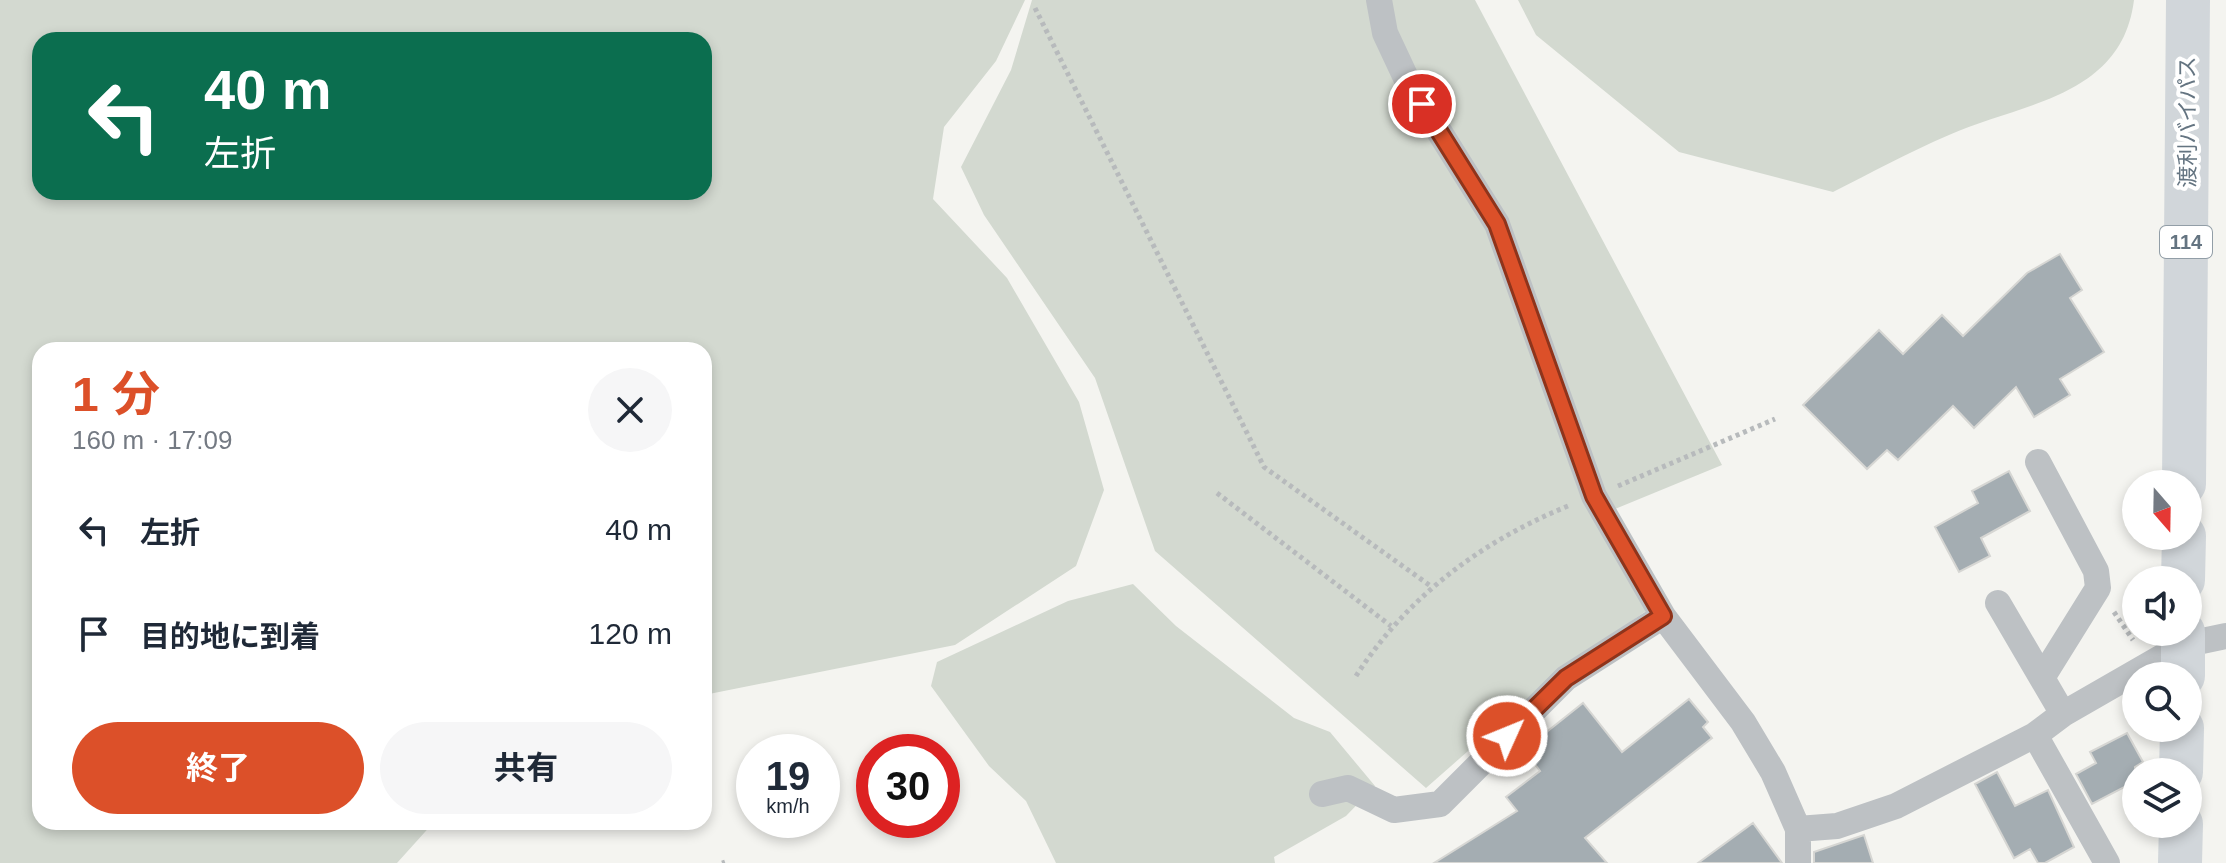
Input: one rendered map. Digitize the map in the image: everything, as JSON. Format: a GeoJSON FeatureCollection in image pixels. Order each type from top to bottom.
{"type":"FeatureCollection","features":[{"type":"Feature","properties":{"kind":"highway","name":"渡利バイパス"},"geometry":{"type":"LineString","coordinates":[[2184,470],[2188,0]]}},
{"type":"Feature","properties":{"kind":"highway"},"geometry":{"type":"LineString","coordinates":[[2180,863],[2181,838]]}},
{"type":"Feature","properties":{"kind":"street"},"geometry":{"type":"LineString","coordinates":[[1379,0],[1385,33],[1407,80],[1497,224],[1594,496],[1663,616],[1743,722],[1773,772],[1798,829],[1798,863]]}},
{"type":"Feature","properties":{"kind":"street"},"geometry":{"type":"LineString","coordinates":[[2038,462],[2096,571],[2098,588],[2042,678]]}},
{"type":"Feature","properties":{"kind":"street"},"geometry":{"type":"LineString","coordinates":[[1998,603],[2063,714]]}},
{"type":"Feature","properties":{"kind":"street"},"geometry":{"type":"LineString","coordinates":[[1322,794],[1348,788],[1394,810],[1440,804],[1566,678],[1663,616]]}},
{"type":"Feature","properties":{"kind":"street"},"geometry":{"type":"LineString","coordinates":[[1798,829],[1837,826],[1896,806],[2035,735],[2063,714],[2174,654],[2226,636]]}},
{"type":"Feature","properties":{"kind":"street"},"geometry":{"type":"LineString","coordinates":[[2035,735],[2107,863]]}},
{"type":"Feature","properties":{"kind":"path"},"geometry":{"type":"LineString","coordinates":[[1035,8],[1264,467],[1432,587]]}},
{"type":"Feature","properties":{"kind":"path"},"geometry":{"type":"LineString","coordinates":[[1356,676],[1391,626],[1459,564],[1542,517],[1775,419]]}},
{"type":"Feature","properties":{"kind":"path"},"geometry":{"type":"LineString","coordinates":[[1217,493],[1391,626]]}},
{"type":"Feature","properties":{"kind":"path"},"geometry":{"type":"LineString","coordinates":[[2098,588],[2174,654]]}},
{"type":"Feature","properties":{"kind":"shaded area"},"geometry":{"type":"Polygon","coordinates":[[[0,0],[1025,0],[996,61],[944,127],[933,199],[1007,278],[1079,402],[1104,490],[1076,566],[955,645],[712,693],[712,342],[32,342],[32,830],[427,830],[397,863],[0,863],[0,0]]]}},
{"type":"Feature","properties":{"kind":"shaded area"},"geometry":{"type":"Polygon","coordinates":[[[1032,0],[1475,0],[1722,465],[1598,516],[1646,611],[1558,672],[1426,788],[1155,551],[1095,378],[984,215],[961,167],[1011,70],[1032,0]]]}},
{"type":"Feature","properties":{"kind":"shaded area"},"geometry":{"type":"Polygon","coordinates":[[[1518,0],[2134,0],[2126,33],[2110,58],[2089,77],[2036,104],[1977,124],[1905,155],[1833,192],[1679,152],[1536,35],[1518,0]]]}},
{"type":"Feature","properties":{"kind":"shaded area"},"geometry":{"type":"Polygon","coordinates":[[[1133,584],[1176,626],[1294,718],[1330,732],[1375,786],[1346,816],[1274,857],[1275,863],[1056,863],[1026,801],[989,766],[931,686],[937,662],[1068,601],[1133,584]]]}},
{"type":"Feature","properties":{"kind":"building"},"geometry":{"type":"Polygon","coordinates":[[[2060,254],[2082,290],[2070,298],[2104,352],[2060,379],[2070,395],[2034,417],[2016,387],[1974,428],[1953,406],[1898,460],[1887,450],[1867,469],[1803,405],[1879,330],[1903,354],[1942,315],[1963,336],[2027,273],[2060,254]]]}},
{"type":"Feature","properties":{"kind":"building"},"geometry":{"type":"Polygon","coordinates":[[[2009,471],[2030,511],[1981,538],[1990,556],[1959,572],[1935,527],[1978,503],[1972,491],[2009,471]]]}},
{"type":"Feature","properties":{"kind":"building"},"geometry":{"type":"Polygon","coordinates":[[[1689,699],[1708,722],[1703,727],[1712,738],[1585,838],[1607,863],[1434,863],[1517,811],[1506,797],[1540,771],[1524,750],[1583,703],[1622,752],[1689,699]]]}},
{"type":"Feature","properties":{"kind":"building"},"geometry":{"type":"Polygon","coordinates":[[[2122,736],[2122,742],[2132,742],[2141,758],[2122,758],[2122,788],[2092,804],[2076,774],[2096,763],[2090,752],[2122,736]]]}},
{"type":"Feature","properties":{"kind":"building"},"geometry":{"type":"Polygon","coordinates":[[[1997,772],[2015,806],[2048,790],[2074,847],[2045,863],[2038,863],[2030,849],[2014,858],[1975,784],[1997,772]]]}},
{"type":"Feature","properties":{"kind":"building"},"geometry":{"type":"Polygon","coordinates":[[[1753,823],[1782,863],[1698,863],[1753,823]]]}},
{"type":"Feature","properties":{"kind":"building"},"geometry":{"type":"Polygon","coordinates":[[[1864,835],[1873,863],[1814,863],[1814,852],[1864,835]]]}},
{"type":"Feature","properties":{"kind":"route"},"geometry":{"type":"LineString","coordinates":[[1422,104],[1497,224],[1594,496],[1663,616],[1566,678],[1507,736]]}}]}
